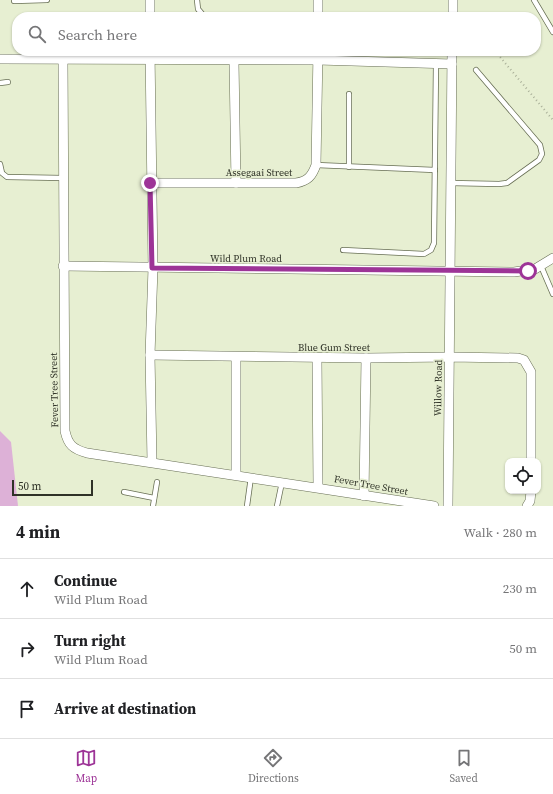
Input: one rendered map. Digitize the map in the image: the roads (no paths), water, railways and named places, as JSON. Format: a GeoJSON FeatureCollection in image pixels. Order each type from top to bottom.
{"type":"FeatureCollection","features":[{"type":"Feature","properties":{"kind":"street"},"geometry":{"type":"LineString","coordinates":[[150,0],[150,12]]}},
{"type":"Feature","properties":{"kind":"street"},"geometry":{"type":"LineString","coordinates":[[318,0],[318,12]]}},
{"type":"Feature","properties":{"kind":"street"},"geometry":{"type":"LineString","coordinates":[[453,0],[453,12]]}},
{"type":"Feature","properties":{"kind":"street"},"geometry":{"type":"LineString","coordinates":[[150,56],[152,268],[150,355],[152,462]]}},
{"type":"Feature","properties":{"kind":"street"},"geometry":{"type":"LineString","coordinates":[[0,59],[234,62],[318,56],[452,64]]}},
{"type":"Feature","properties":{"kind":"street"},"geometry":{"type":"LineString","coordinates":[[316,165],[318,56]]}},
{"type":"Feature","properties":{"kind":"street","name":"Willow Road"},"geometry":{"type":"LineString","coordinates":[[448,506],[452,56]]}},
{"type":"Feature","properties":{"kind":"street","name":"Fever Tree Street"},"geometry":{"type":"LineString","coordinates":[[64,60],[63,266],[65,431],[71,446],[76,450],[434,506]]}},
{"type":"Feature","properties":{"kind":"street"},"geometry":{"type":"LineString","coordinates":[[234,62],[236,183]]}},
{"type":"Feature","properties":{"kind":"street","name":"Assegaai Street"},"geometry":{"type":"LineString","coordinates":[[150,183],[303,182],[312,176],[316,165]]}},
{"type":"Feature","properties":{"kind":"street","name":"Wild Plum Road"},"geometry":{"type":"LineString","coordinates":[[63,266],[519,272],[535,269],[553,258]]}},
{"type":"Feature","properties":{"kind":"street","name":"Blue Gum Street"},"geometry":{"type":"LineString","coordinates":[[150,355],[317,358],[518,358],[524,360],[531,372],[531,458]]}},
{"type":"Feature","properties":{"kind":"street"},"geometry":{"type":"LineString","coordinates":[[236,356],[236,475]]}},
{"type":"Feature","properties":{"kind":"street"},"geometry":{"type":"LineString","coordinates":[[317,358],[318,487]]}},
{"type":"Feature","properties":{"kind":"street"},"geometry":{"type":"LineString","coordinates":[[364,496],[366,358]]}},
{"type":"Feature","properties":{"kind":"street"},"geometry":{"type":"LineString","coordinates":[[527,506],[530,501],[531,494]]}},
{"type":"Feature","properties":{"kind":"lane"},"geometry":{"type":"LineString","coordinates":[[14,1],[47,0]]}},
{"type":"Feature","properties":{"kind":"lane"},"geometry":{"type":"LineString","coordinates":[[197,0],[198,9],[200,12]]}},
{"type":"Feature","properties":{"kind":"lane"},"geometry":{"type":"LineString","coordinates":[[534,0],[553,32]]}},
{"type":"Feature","properties":{"kind":"lane"},"geometry":{"type":"LineString","coordinates":[[343,250],[424,254],[431,250],[434,242],[436,63]]}},
{"type":"Feature","properties":{"kind":"lane"},"geometry":{"type":"LineString","coordinates":[[450,184],[499,184],[507,182],[539,160],[542,154],[540,145],[476,70]]}},
{"type":"Feature","properties":{"kind":"lane"},"geometry":{"type":"LineString","coordinates":[[0,82],[8,82]]}},
{"type":"Feature","properties":{"kind":"lane"},"geometry":{"type":"LineString","coordinates":[[349,94],[349,167]]}},
{"type":"Feature","properties":{"kind":"lane"},"geometry":{"type":"LineString","coordinates":[[0,164],[2,173],[7,177],[63,178]]}},
{"type":"Feature","properties":{"kind":"lane"},"geometry":{"type":"LineString","coordinates":[[316,165],[435,170]]}},
{"type":"Feature","properties":{"kind":"lane"},"geometry":{"type":"LineString","coordinates":[[541,266],[553,294]]}},
{"type":"Feature","properties":{"kind":"lane"},"geometry":{"type":"LineString","coordinates":[[247,506],[252,477]]}},
{"type":"Feature","properties":{"kind":"lane"},"geometry":{"type":"LineString","coordinates":[[153,506],[157,482]]}},
{"type":"Feature","properties":{"kind":"lane"},"geometry":{"type":"LineString","coordinates":[[277,506],[282,482]]}},
{"type":"Feature","properties":{"kind":"lane"},"geometry":{"type":"LineString","coordinates":[[124,492],[154,498]]}}]}
